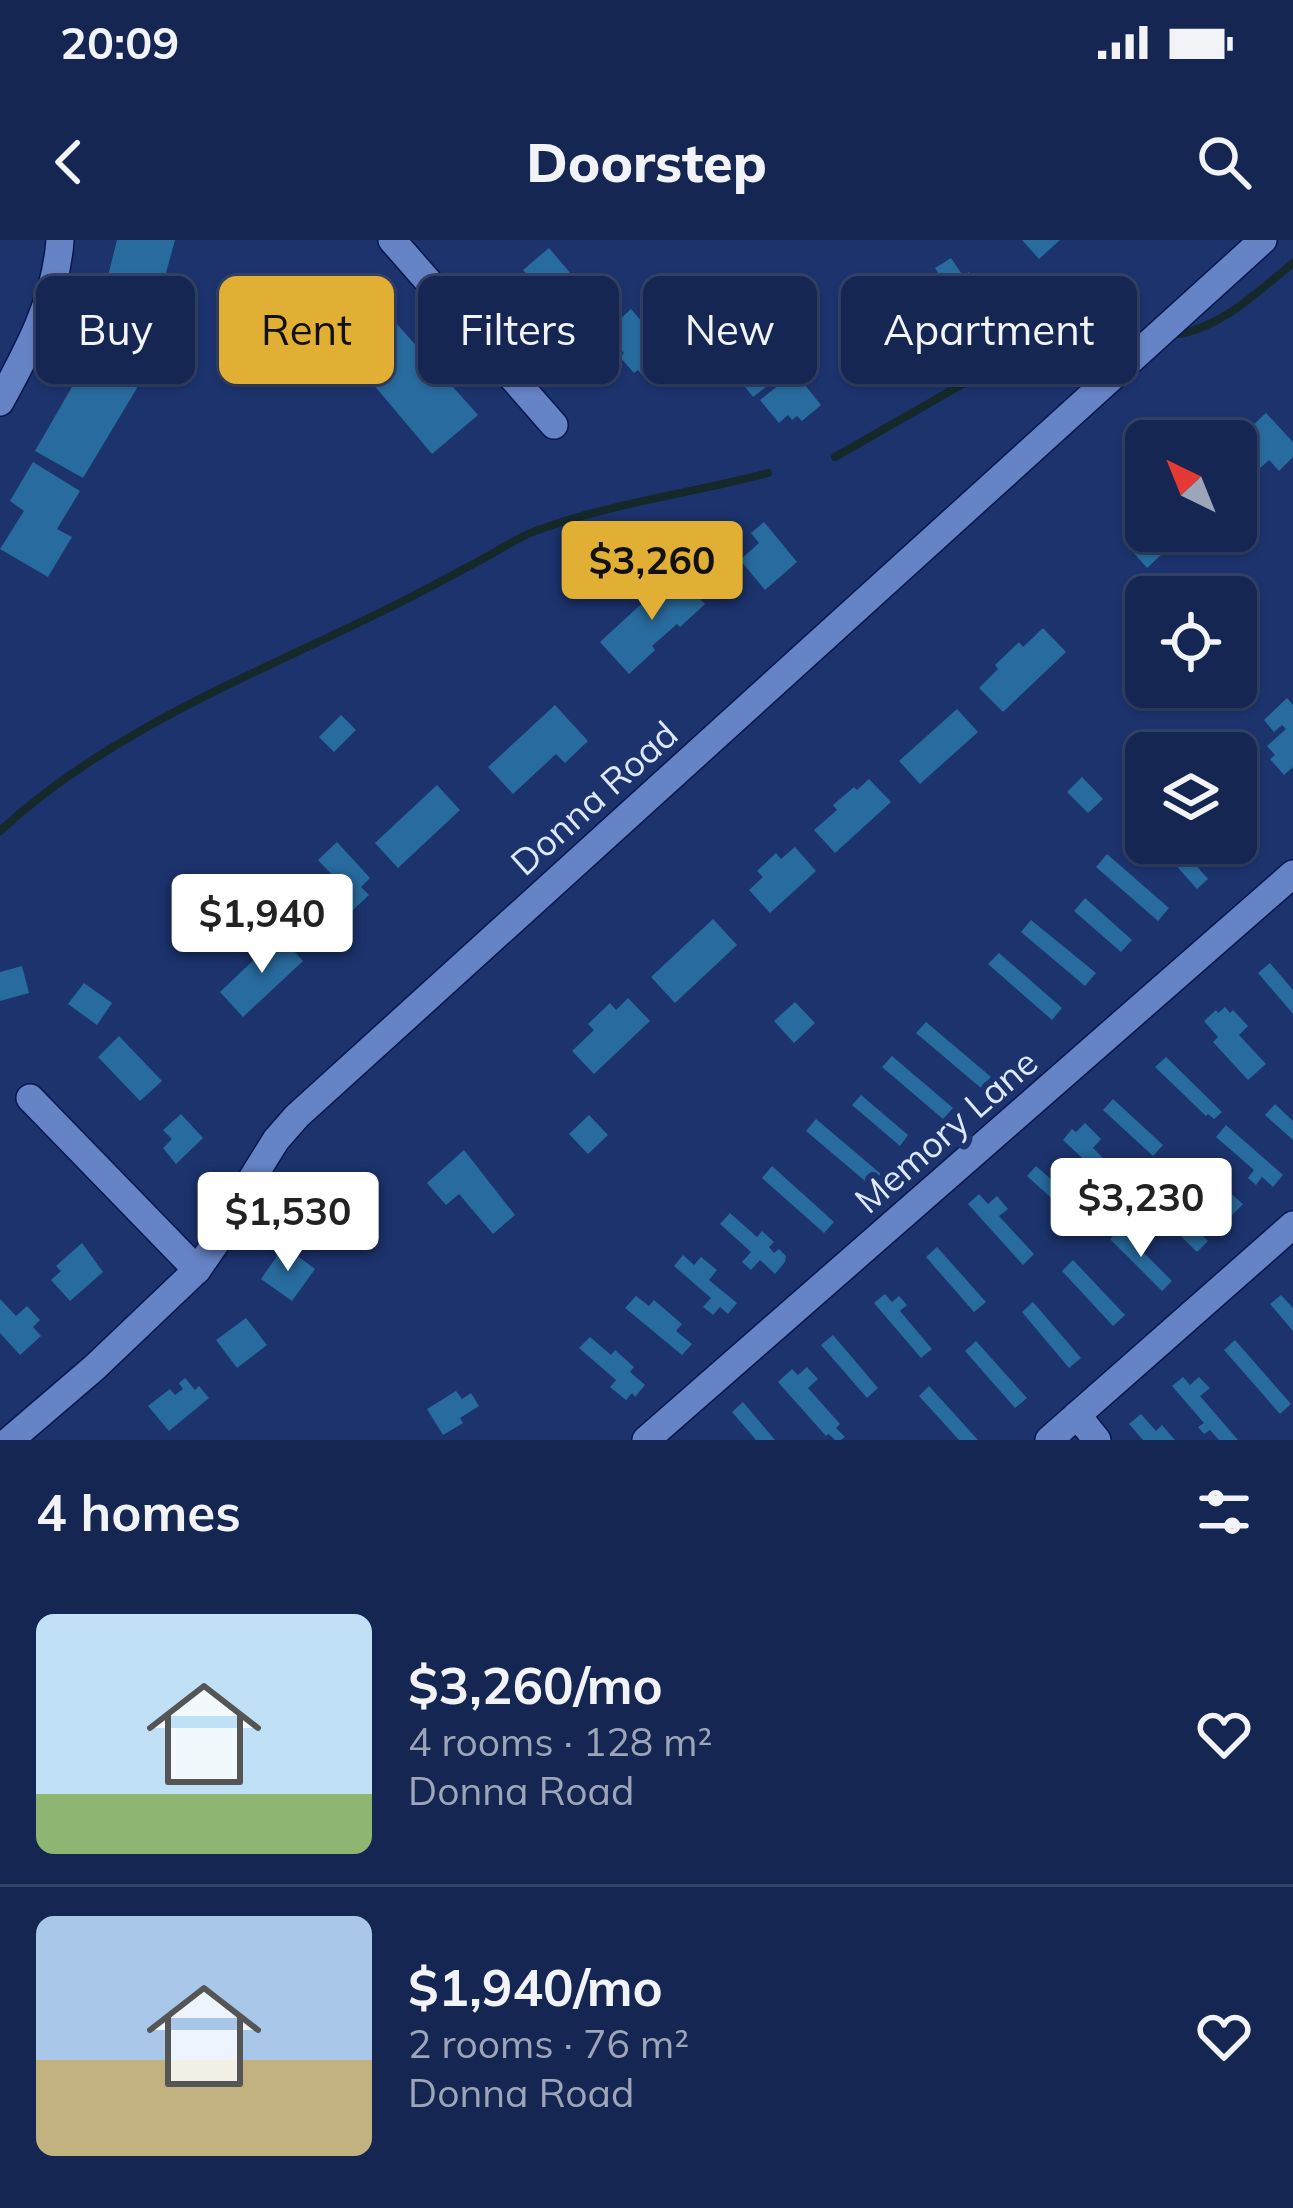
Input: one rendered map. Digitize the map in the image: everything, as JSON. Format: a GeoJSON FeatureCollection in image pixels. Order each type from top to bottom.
{"type":"FeatureCollection","features":[{"type":"Feature","properties":{"kind":"street"},"geometry":{"type":"LineString","coordinates":[[0,402],[35,338],[59,259],[60,240]]}},
{"type":"Feature","properties":{"kind":"street"},"geometry":{"type":"LineString","coordinates":[[392,240],[554,424]]}},
{"type":"Feature","properties":{"kind":"street","name":"Donna Road"},"geometry":{"type":"LineString","coordinates":[[10,1440],[197,1270],[236,1214],[276,1140],[297,1116],[1263,240]]}},
{"type":"Feature","properties":{"kind":"street","name":"Memory Lane"},"geometry":{"type":"LineString","coordinates":[[646,1440],[1293,874]]}},
{"type":"Feature","properties":{"kind":"street"},"geometry":{"type":"LineString","coordinates":[[31,1099],[197,1270]]}},
{"type":"Feature","properties":{"kind":"street"},"geometry":{"type":"LineString","coordinates":[[1049,1440],[1293,1225]]}},
{"type":"Feature","properties":{"kind":"street"},"geometry":{"type":"LineString","coordinates":[[1077,1415],[1097,1440]]}},
{"type":"Feature","properties":{"kind":"building"},"geometry":{"type":"Polygon","coordinates":[[[117,240],[175,240],[165,276],[108,276],[117,240]]]}},
{"type":"Feature","properties":{"kind":"building"},"geometry":{"type":"Polygon","coordinates":[[[1022,240],[1060,240],[1039,259],[1022,240]]]}},
{"type":"Feature","properties":{"kind":"building"},"geometry":{"type":"Polygon","coordinates":[[[549,248],[573,276],[528,276],[523,270],[549,248]]]}},
{"type":"Feature","properties":{"kind":"building"},"geometry":{"type":"Polygon","coordinates":[[[951,258],[963,276],[940,276],[935,268],[951,258]]]}},
{"type":"Feature","properties":{"kind":"building"},"geometry":{"type":"Polygon","coordinates":[[[631,309],[643,323],[643,376],[620,357],[624,353],[619,348],[619,320],[631,309]]]}},
{"type":"Feature","properties":{"kind":"building"},"geometry":{"type":"Polygon","coordinates":[[[394,321],[418,348],[418,384],[450,384],[478,415],[432,454],[373,384],[394,384],[394,321]]]}},
{"type":"Feature","properties":{"kind":"building"},"geometry":{"type":"Polygon","coordinates":[[[74,384],[139,384],[83,478],[35,451],[74,384]]]}},
{"type":"Feature","properties":{"kind":"building"},"geometry":{"type":"Polygon","coordinates":[[[743,384],[770,384],[753,397],[743,384]]]}},
{"type":"Feature","properties":{"kind":"building"},"geometry":{"type":"Polygon","coordinates":[[[780,384],[804,384],[821,405],[802,421],[788,415],[779,423],[760,400],[780,384]]]}},
{"type":"Feature","properties":{"kind":"building"},"geometry":{"type":"Polygon","coordinates":[[[1266,413],[1293,442],[1293,457],[1279,471],[1269,460],[1257,471],[1257,421],[1266,413]]]}},
{"type":"Feature","properties":{"kind":"building"},"geometry":{"type":"Polygon","coordinates":[[[33,462],[80,491],[57,529],[72,537],[48,577],[0,549],[24,511],[10,501],[33,462]]]}},
{"type":"Feature","properties":{"kind":"building"},"geometry":{"type":"Polygon","coordinates":[[[764,522],[797,562],[765,590],[740,560],[759,543],[751,533],[764,522]]]}},
{"type":"Feature","properties":{"kind":"building"},"geometry":{"type":"Polygon","coordinates":[[[1133,552],[1164,552],[1147,568],[1133,552]]]}},
{"type":"Feature","properties":{"kind":"building"},"geometry":{"type":"Polygon","coordinates":[[[675,573],[705,604],[652,646],[655,650],[629,674],[600,642],[675,573]]]}},
{"type":"Feature","properties":{"kind":"building"},"geometry":{"type":"Polygon","coordinates":[[[1043,628],[1066,652],[1003,712],[979,688],[1019,642],[1023,647],[1043,628]]]}},
{"type":"Feature","properties":{"kind":"building"},"geometry":{"type":"Polygon","coordinates":[[[1287,698],[1293,705],[1293,767],[1284,775],[1270,759],[1275,755],[1267,746],[1286,729],[1282,725],[1274,732],[1264,720],[1287,698]]]}},
{"type":"Feature","properties":{"kind":"building"},"geometry":{"type":"Polygon","coordinates":[[[555,705],[588,741],[565,763],[556,754],[513,794],[488,767],[555,705]]]}},
{"type":"Feature","properties":{"kind":"building"},"geometry":{"type":"Polygon","coordinates":[[[957,709],[978,732],[920,784],[899,761],[957,709]]]}},
{"type":"Feature","properties":{"kind":"building"},"geometry":{"type":"Polygon","coordinates":[[[341,715],[356,730],[334,752],[319,737],[341,715]]]}},
{"type":"Feature","properties":{"kind":"building"},"geometry":{"type":"Polygon","coordinates":[[[1082,777],[1103,799],[1088,813],[1067,792],[1082,777]]]}},
{"type":"Feature","properties":{"kind":"building"},"geometry":{"type":"Polygon","coordinates":[[[869,779],[891,802],[835,853],[814,830],[837,810],[833,805],[869,779]]]}},
{"type":"Feature","properties":{"kind":"building"},"geometry":{"type":"Polygon","coordinates":[[[437,785],[460,810],[398,868],[375,843],[437,785]]]}},
{"type":"Feature","properties":{"kind":"building"},"geometry":{"type":"Polygon","coordinates":[[[337,842],[370,878],[361,887],[369,895],[319,942],[297,917],[337,880],[318,860],[337,842]]]}},
{"type":"Feature","properties":{"kind":"building"},"geometry":{"type":"Polygon","coordinates":[[[795,847],[816,871],[770,913],[749,890],[763,877],[757,871],[776,853],[781,859],[795,847]]]}},
{"type":"Feature","properties":{"kind":"building"},"geometry":{"type":"Polygon","coordinates":[[[1107,854],[1169,908],[1158,921],[1096,867],[1107,854]]]}},
{"type":"Feature","properties":{"kind":"building"},"geometry":{"type":"Polygon","coordinates":[[[1175,864],[1195,864],[1208,879],[1197,889],[1175,864]]]}},
{"type":"Feature","properties":{"kind":"building"},"geometry":{"type":"Polygon","coordinates":[[[1085,898],[1132,940],[1121,952],[1074,911],[1085,898]]]}},
{"type":"Feature","properties":{"kind":"building"},"geometry":{"type":"Polygon","coordinates":[[[713,919],[737,945],[675,1003],[651,977],[713,919]]]}},
{"type":"Feature","properties":{"kind":"building"},"geometry":{"type":"Polygon","coordinates":[[[1031,920],[1096,973],[1085,986],[1021,932],[1031,920]]]}},
{"type":"Feature","properties":{"kind":"building"},"geometry":{"type":"Polygon","coordinates":[[[280,935],[303,961],[243,1017],[220,992],[280,935]]]}},
{"type":"Feature","properties":{"kind":"building"},"geometry":{"type":"Polygon","coordinates":[[[999,953],[1062,1008],[1052,1020],[988,964],[999,953]]]}},
{"type":"Feature","properties":{"kind":"building"},"geometry":{"type":"Polygon","coordinates":[[[1270,963],[1293,990],[1293,1014],[1258,973],[1270,963]]]}},
{"type":"Feature","properties":{"kind":"building"},"geometry":{"type":"Polygon","coordinates":[[[22,966],[29,993],[0,1001],[0,972],[22,966]]]}},
{"type":"Feature","properties":{"kind":"building"},"geometry":{"type":"Polygon","coordinates":[[[84,983],[112,1003],[97,1025],[68,1004],[84,983]]]}},
{"type":"Feature","properties":{"kind":"building"},"geometry":{"type":"Polygon","coordinates":[[[628,998],[650,1021],[594,1074],[572,1051],[594,1030],[588,1024],[610,1003],[616,1010],[628,998]]]}},
{"type":"Feature","properties":{"kind":"building"},"geometry":{"type":"Polygon","coordinates":[[[795,1002],[815,1023],[794,1043],[774,1021],[795,1002]]]}},
{"type":"Feature","properties":{"kind":"building"},"geometry":{"type":"Polygon","coordinates":[[[1225,1007],[1248,1026],[1239,1035],[1266,1064],[1248,1080],[1213,1042],[1218,1037],[1204,1021],[1225,1007]]]}},
{"type":"Feature","properties":{"kind":"building"},"geometry":{"type":"Polygon","coordinates":[[[926,1022],[991,1077],[981,1088],[916,1033],[926,1022]]]}},
{"type":"Feature","properties":{"kind":"building"},"geometry":{"type":"Polygon","coordinates":[[[119,1036],[162,1081],[140,1101],[98,1057],[119,1036]]]}},
{"type":"Feature","properties":{"kind":"building"},"geometry":{"type":"Polygon","coordinates":[[[892,1056],[953,1108],[943,1119],[882,1067],[892,1056]]]}},
{"type":"Feature","properties":{"kind":"building"},"geometry":{"type":"Polygon","coordinates":[[[1166,1057],[1222,1112],[1214,1119],[1206,1116],[1155,1067],[1166,1057]]]}},
{"type":"Feature","properties":{"kind":"building"},"geometry":{"type":"Polygon","coordinates":[[[861,1095],[908,1135],[900,1146],[852,1105],[861,1095]]]}},
{"type":"Feature","properties":{"kind":"building"},"geometry":{"type":"Polygon","coordinates":[[[1113,1099],[1163,1145],[1153,1156],[1103,1110],[1113,1099]]]}},
{"type":"Feature","properties":{"kind":"building"},"geometry":{"type":"Polygon","coordinates":[[[1275,1104],[1293,1121],[1293,1140],[1265,1115],[1275,1104]]]}},
{"type":"Feature","properties":{"kind":"building"},"geometry":{"type":"Polygon","coordinates":[[[181,1114],[203,1138],[176,1164],[163,1148],[172,1139],[163,1130],[181,1114]]]}},
{"type":"Feature","properties":{"kind":"building"},"geometry":{"type":"Polygon","coordinates":[[[589,1115],[608,1135],[588,1154],[569,1134],[589,1115]]]}},
{"type":"Feature","properties":{"kind":"building"},"geometry":{"type":"Polygon","coordinates":[[[816,1119],[881,1174],[871,1186],[806,1131],[816,1119]]]}},
{"type":"Feature","properties":{"kind":"building"},"geometry":{"type":"Polygon","coordinates":[[[1085,1123],[1101,1139],[1093,1148],[1121,1176],[1112,1186],[1063,1140],[1085,1123]]]}},
{"type":"Feature","properties":{"kind":"building"},"geometry":{"type":"Polygon","coordinates":[[[1226,1125],[1283,1175],[1273,1187],[1262,1177],[1256,1185],[1248,1178],[1254,1170],[1216,1137],[1226,1125]]]}},
{"type":"Feature","properties":{"kind":"building"},"geometry":{"type":"Polygon","coordinates":[[[464,1150],[515,1215],[493,1234],[459,1194],[446,1205],[427,1183],[464,1150]]]}},
{"type":"Feature","properties":{"kind":"building"},"geometry":{"type":"Polygon","coordinates":[[[1198,1165],[1243,1204],[1232,1215],[1227,1211],[1222,1216],[1208,1205],[1214,1199],[1189,1176],[1198,1165]]]}},
{"type":"Feature","properties":{"kind":"building"},"geometry":{"type":"Polygon","coordinates":[[[772,1166],[834,1222],[824,1233],[762,1178],[772,1166]]]}},
{"type":"Feature","properties":{"kind":"building"},"geometry":{"type":"Polygon","coordinates":[[[1036,1166],[1080,1205],[1070,1215],[1027,1176],[1036,1166]]]}},
{"type":"Feature","properties":{"kind":"building"},"geometry":{"type":"Polygon","coordinates":[[[352,1173],[371,1194],[362,1202],[365,1206],[337,1224],[341,1229],[332,1236],[319,1220],[329,1212],[320,1202],[352,1173]]]}},
{"type":"Feature","properties":{"kind":"building"},"geometry":{"type":"Polygon","coordinates":[[[1156,1190],[1208,1241],[1197,1252],[1145,1201],[1156,1190]]]}},
{"type":"Feature","properties":{"kind":"building"},"geometry":{"type":"Polygon","coordinates":[[[979,1194],[988,1204],[997,1196],[1008,1209],[999,1216],[1034,1254],[1023,1265],[968,1204],[979,1194]]]}},
{"type":"Feature","properties":{"kind":"building"},"geometry":{"type":"Polygon","coordinates":[[[730,1213],[757,1237],[762,1231],[774,1242],[769,1247],[774,1253],[779,1249],[786,1256],[775,1274],[760,1260],[751,1270],[742,1262],[751,1252],[720,1224],[730,1213]]]}},
{"type":"Feature","properties":{"kind":"building"},"geometry":{"type":"Polygon","coordinates":[[[1120,1229],[1172,1281],[1162,1291],[1110,1239],[1120,1229]]]}},
{"type":"Feature","properties":{"kind":"building"},"geometry":{"type":"Polygon","coordinates":[[[82,1243],[103,1272],[70,1301],[51,1280],[61,1271],[56,1266],[82,1243]]]}},
{"type":"Feature","properties":{"kind":"building"},"geometry":{"type":"Polygon","coordinates":[[[284,1246],[315,1269],[292,1301],[261,1279],[284,1246]]]}},
{"type":"Feature","properties":{"kind":"building"},"geometry":{"type":"Polygon","coordinates":[[[937,1247],[986,1302],[974,1312],[926,1257],[937,1247]]]}},
{"type":"Feature","properties":{"kind":"building"},"geometry":{"type":"Polygon","coordinates":[[[683,1255],[694,1265],[701,1257],[717,1270],[709,1280],[737,1303],[728,1314],[720,1307],[713,1315],[703,1307],[711,1298],[674,1266],[683,1255]]]}},
{"type":"Feature","properties":{"kind":"building"},"geometry":{"type":"Polygon","coordinates":[[[1073,1260],[1125,1315],[1113,1326],[1062,1271],[1073,1260]]]}},
{"type":"Feature","properties":{"kind":"building"},"geometry":{"type":"Polygon","coordinates":[[[885,1294],[892,1302],[899,1296],[907,1305],[900,1311],[932,1349],[921,1358],[874,1303],[885,1294]]]}},
{"type":"Feature","properties":{"kind":"building"},"geometry":{"type":"Polygon","coordinates":[[[1281,1295],[1293,1308],[1293,1331],[1270,1304],[1281,1295]]]}},
{"type":"Feature","properties":{"kind":"building"},"geometry":{"type":"Polygon","coordinates":[[[636,1296],[649,1306],[654,1300],[682,1324],[676,1331],[692,1344],[682,1355],[625,1308],[636,1296]]]}},
{"type":"Feature","properties":{"kind":"building"},"geometry":{"type":"Polygon","coordinates":[[[0,1299],[16,1316],[27,1306],[40,1320],[33,1327],[41,1336],[20,1355],[0,1333],[0,1299]]]}},
{"type":"Feature","properties":{"kind":"building"},"geometry":{"type":"Polygon","coordinates":[[[1033,1302],[1081,1358],[1069,1368],[1022,1312],[1033,1302]]]}},
{"type":"Feature","properties":{"kind":"building"},"geometry":{"type":"Polygon","coordinates":[[[246,1318],[267,1345],[237,1368],[216,1340],[246,1318]]]}},
{"type":"Feature","properties":{"kind":"building"},"geometry":{"type":"Polygon","coordinates":[[[833,1335],[878,1388],[867,1398],[821,1345],[833,1335]]]}},
{"type":"Feature","properties":{"kind":"building"},"geometry":{"type":"Polygon","coordinates":[[[590,1337],[634,1367],[630,1372],[645,1385],[635,1397],[632,1393],[626,1400],[610,1387],[616,1380],[579,1348],[590,1337]]]}},
{"type":"Feature","properties":{"kind":"building"},"geometry":{"type":"Polygon","coordinates":[[[1235,1340],[1291,1404],[1280,1414],[1224,1350],[1235,1340]]]}},
{"type":"Feature","properties":{"kind":"building"},"geometry":{"type":"Polygon","coordinates":[[[976,1341],[1027,1398],[1015,1408],[965,1351],[976,1341]]]}},
{"type":"Feature","properties":{"kind":"building"},"geometry":{"type":"Polygon","coordinates":[[[807,1367],[818,1379],[808,1388],[840,1424],[836,1428],[845,1437],[841,1440],[826,1436],[778,1382],[792,1369],[798,1375],[807,1367]]]}},
{"type":"Feature","properties":{"kind":"building"},"geometry":{"type":"Polygon","coordinates":[[[1183,1377],[1190,1385],[1199,1377],[1210,1388],[1200,1396],[1238,1440],[1219,1440],[1210,1430],[1204,1434],[1198,1427],[1204,1423],[1172,1386],[1183,1377]]]}},
{"type":"Feature","properties":{"kind":"building"},"geometry":{"type":"Polygon","coordinates":[[[185,1378],[209,1398],[169,1431],[148,1406],[170,1389],[175,1395],[183,1389],[179,1383],[185,1378]]]}},
{"type":"Feature","properties":{"kind":"building"},"geometry":{"type":"Polygon","coordinates":[[[929,1386],[978,1440],[959,1440],[919,1396],[929,1386]]]}},
{"type":"Feature","properties":{"kind":"building"},"geometry":{"type":"Polygon","coordinates":[[[456,1391],[462,1399],[471,1393],[479,1406],[443,1435],[427,1409],[456,1391]]]}},
{"type":"Feature","properties":{"kind":"building"},"geometry":{"type":"Polygon","coordinates":[[[743,1402],[775,1440],[756,1440],[732,1412],[743,1402]]]}},
{"type":"Feature","properties":{"kind":"building"},"geometry":{"type":"Polygon","coordinates":[[[1141,1414],[1156,1431],[1162,1425],[1175,1440],[1143,1440],[1129,1424],[1141,1414]]]}},
{"type":"Feature","properties":{"kind":"waterway"},"geometry":{"type":"LineString","coordinates":[[1180,334],[1226,315],[1293,263]]}},
{"type":"Feature","properties":{"kind":"waterway"},"geometry":{"type":"LineString","coordinates":[[835,457],[963,384]]}},
{"type":"Feature","properties":{"kind":"waterway"},"geometry":{"type":"LineString","coordinates":[[0,831],[43,795],[138,732],[525,535],[594,513],[768,473]]}}]}
